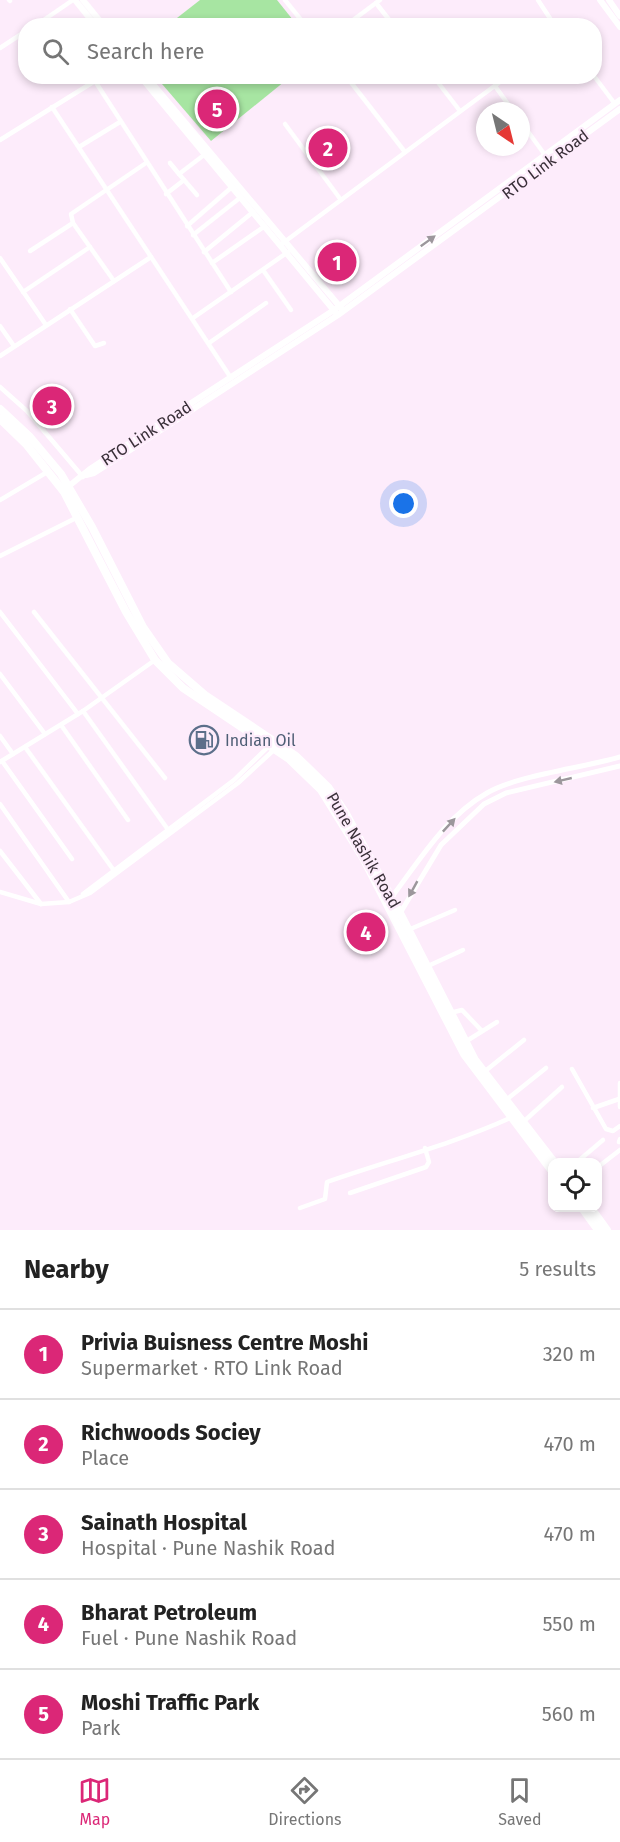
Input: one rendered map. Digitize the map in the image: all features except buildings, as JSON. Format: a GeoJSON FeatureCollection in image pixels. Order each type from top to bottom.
{"type":"FeatureCollection","features":[{"type":"Feature","properties":{"kind":"highway","name":"Pune Nashik Road"},"geometry":{"type":"LineString","coordinates":[[0,409],[45,454],[69,486],[143,627],[168,663],[205,695],[275,744],[305,772],[327,798],[398,916],[460,1049],[548,1166]]}},
{"type":"Feature","properties":{"kind":"highway","name":"Pune Nashik Road"},"geometry":{"type":"LineString","coordinates":[[0,419],[49,471],[78,517],[126,612],[155,660],[201,702],[275,744]]}},
{"type":"Feature","properties":{"kind":"highway","name":"Pune Nashik Road"},"geometry":{"type":"LineString","coordinates":[[405,931],[428,966],[465,1042],[483,1072],[551,1158]]}},
{"type":"Feature","properties":{"kind":"highway"},"geometry":{"type":"LineString","coordinates":[[585,1212],[598,1230]]}},
{"type":"Feature","properties":{"kind":"highway"},"geometry":{"type":"LineString","coordinates":[[594,1212],[607,1230]]}},
{"type":"Feature","properties":{"kind":"main road"},"geometry":{"type":"LineString","coordinates":[[74,0],[89,18]]}},
{"type":"Feature","properties":{"kind":"main road"},"geometry":{"type":"LineString","coordinates":[[83,0],[98,18]]}},
{"type":"Feature","properties":{"kind":"main road"},"geometry":{"type":"LineString","coordinates":[[600,0],[620,27]]}},
{"type":"Feature","properties":{"kind":"main road"},"geometry":{"type":"LineString","coordinates":[[609,0],[620,16]]}},
{"type":"Feature","properties":{"kind":"main road"},"geometry":{"type":"LineString","coordinates":[[147,84],[253,212],[283,242]]}},
{"type":"Feature","properties":{"kind":"main road"},"geometry":{"type":"LineString","coordinates":[[153,84],[339,311]]}},
{"type":"Feature","properties":{"kind":"main road","name":"RTO Link Road"},"geometry":{"type":"LineString","coordinates":[[339,311],[545,155],[618,104]]}},
{"type":"Feature","properties":{"kind":"main road","name":"RTO Link Road"},"geometry":{"type":"LineString","coordinates":[[69,486],[102,468],[339,311],[618,104]]}},
{"type":"Feature","properties":{"kind":"street"},"geometry":{"type":"LineString","coordinates":[[46,18],[74,0]]}},
{"type":"Feature","properties":{"kind":"street"},"geometry":{"type":"LineString","coordinates":[[285,0],[300,18]]}},
{"type":"Feature","properties":{"kind":"street"},"geometry":{"type":"LineString","coordinates":[[538,0],[550,18]]}},
{"type":"Feature","properties":{"kind":"street"},"geometry":{"type":"LineString","coordinates":[[356,18],[378,1],[389,18]]}},
{"type":"Feature","properties":{"kind":"street"},"geometry":{"type":"LineString","coordinates":[[0,48],[18,36]]}},
{"type":"Feature","properties":{"kind":"street"},"geometry":{"type":"LineString","coordinates":[[0,140],[90,84]]}},
{"type":"Feature","properties":{"kind":"street"},"geometry":{"type":"LineString","coordinates":[[97,84],[231,292]]}},
{"type":"Feature","properties":{"kind":"street"},"geometry":{"type":"LineString","coordinates":[[352,84],[405,152]]}},
{"type":"Feature","properties":{"kind":"street"},"geometry":{"type":"LineString","coordinates":[[439,84],[460,111]]}},
{"type":"Feature","properties":{"kind":"street"},"geometry":{"type":"LineString","coordinates":[[283,242],[498,84]]}},
{"type":"Feature","properties":{"kind":"street"},"geometry":{"type":"LineString","coordinates":[[601,84],[618,104]]}},
{"type":"Feature","properties":{"kind":"street"},"geometry":{"type":"LineString","coordinates":[[495,86],[507,102]]}},
{"type":"Feature","properties":{"kind":"street"},"geometry":{"type":"LineString","coordinates":[[52,107],[233,380]]}},
{"type":"Feature","properties":{"kind":"street"},"geometry":{"type":"LineString","coordinates":[[79,147],[120,122]]}},
{"type":"Feature","properties":{"kind":"street"},"geometry":{"type":"LineString","coordinates":[[285,123],[341,200]]}},
{"type":"Feature","properties":{"kind":"street"},"geometry":{"type":"LineString","coordinates":[[530,134],[545,155]]}},
{"type":"Feature","properties":{"kind":"street"},"geometry":{"type":"LineString","coordinates":[[179,174],[204,154]]}},
{"type":"Feature","properties":{"kind":"street"},"geometry":{"type":"LineString","coordinates":[[114,281],[71,218],[74,211],[146,163]]}},
{"type":"Feature","properties":{"kind":"street"},"geometry":{"type":"LineString","coordinates":[[170,163],[197,195]]}},
{"type":"Feature","properties":{"kind":"street"},"geometry":{"type":"LineString","coordinates":[[166,194],[184,180]]}},
{"type":"Feature","properties":{"kind":"street"},"geometry":{"type":"LineString","coordinates":[[187,226],[232,187]]}},
{"type":"Feature","properties":{"kind":"street"},"geometry":{"type":"LineString","coordinates":[[193,235],[241,197]]}},
{"type":"Feature","properties":{"kind":"street"},"geometry":{"type":"LineString","coordinates":[[204,252],[253,212]]}},
{"type":"Feature","properties":{"kind":"street"},"geometry":{"type":"LineString","coordinates":[[30,251],[73,223]]}},
{"type":"Feature","properties":{"kind":"street"},"geometry":{"type":"LineString","coordinates":[[212,263],[265,225]]}},
{"type":"Feature","properties":{"kind":"street"},"geometry":{"type":"LineString","coordinates":[[23,292],[90,247]]}},
{"type":"Feature","properties":{"kind":"street"},"geometry":{"type":"LineString","coordinates":[[193,318],[290,251]]}},
{"type":"Feature","properties":{"kind":"street"},"geometry":{"type":"LineString","coordinates":[[0,356],[151,257]]}},
{"type":"Feature","properties":{"kind":"street"},"geometry":{"type":"LineString","coordinates":[[0,258],[46,325]]}},
{"type":"Feature","properties":{"kind":"street"},"geometry":{"type":"LineString","coordinates":[[263,270],[291,310]]}},
{"type":"Feature","properties":{"kind":"street"},"geometry":{"type":"LineString","coordinates":[[209,343],[266,303]]}},
{"type":"Feature","properties":{"kind":"street"},"geometry":{"type":"LineString","coordinates":[[70,309],[94,346],[104,343]]}},
{"type":"Feature","properties":{"kind":"street"},"geometry":{"type":"LineString","coordinates":[[0,326],[14,346]]}},
{"type":"Feature","properties":{"kind":"street"},"geometry":{"type":"LineString","coordinates":[[0,387],[27,411],[84,476]]}},
{"type":"Feature","properties":{"kind":"street"},"geometry":{"type":"LineString","coordinates":[[0,500],[49,471]]}},
{"type":"Feature","properties":{"kind":"street"},"geometry":{"type":"LineString","coordinates":[[0,556],[78,517]]}},
{"type":"Feature","properties":{"kind":"street"},"geometry":{"type":"LineString","coordinates":[[0,612],[81,712],[169,832]]}},
{"type":"Feature","properties":{"kind":"street"},"geometry":{"type":"LineString","coordinates":[[34,612],[165,778]]}},
{"type":"Feature","properties":{"kind":"street"},"geometry":{"type":"LineString","coordinates":[[72,859],[1,761],[81,712],[155,660]]}},
{"type":"Feature","properties":{"kind":"street"},"geometry":{"type":"LineString","coordinates":[[0,674],[45,734]]}},
{"type":"Feature","properties":{"kind":"street"},"geometry":{"type":"LineString","coordinates":[[61,725],[128,820]]}},
{"type":"Feature","properties":{"kind":"street"},"geometry":{"type":"LineString","coordinates":[[0,736],[13,754]]}},
{"type":"Feature","properties":{"kind":"street"},"geometry":{"type":"LineString","coordinates":[[0,892],[41,904],[69,902],[90,893],[169,832],[246,777],[275,744]]}},
{"type":"Feature","properties":{"kind":"street"},"geometry":{"type":"LineString","coordinates":[[25,747],[115,873]]}},
{"type":"Feature","properties":{"kind":"street"},"geometry":{"type":"LineString","coordinates":[[389,901],[449,824],[487,793],[508,784],[619,761]]}},
{"type":"Feature","properties":{"kind":"street"},"geometry":{"type":"LineString","coordinates":[[398,916],[441,845],[454,829],[484,804],[506,793],[619,761]]}},
{"type":"Feature","properties":{"kind":"street"},"geometry":{"type":"LineString","coordinates":[[0,804],[69,902]]}},
{"type":"Feature","properties":{"kind":"street"},"geometry":{"type":"LineString","coordinates":[[0,851],[41,904]]}},
{"type":"Feature","properties":{"kind":"street"},"geometry":{"type":"LineString","coordinates":[[405,931],[455,910]]}},
{"type":"Feature","properties":{"kind":"street"},"geometry":{"type":"LineString","coordinates":[[428,966],[463,950]]}},
{"type":"Feature","properties":{"kind":"street"},"geometry":{"type":"LineString","coordinates":[[450,1013],[462,1010],[482,1031]]}},
{"type":"Feature","properties":{"kind":"street"},"geometry":{"type":"LineString","coordinates":[[465,1042],[497,1022]]}},
{"type":"Feature","properties":{"kind":"street"},"geometry":{"type":"LineString","coordinates":[[483,1072],[524,1040]]}},
{"type":"Feature","properties":{"kind":"street"},"geometry":{"type":"LineString","coordinates":[[505,1101],[546,1068]]}},
{"type":"Feature","properties":{"kind":"street"},"geometry":{"type":"LineString","coordinates":[[572,1069],[606,1130],[613,1131],[620,1126]]}},
{"type":"Feature","properties":{"kind":"street"},"geometry":{"type":"LineString","coordinates":[[620,1083],[620,1107]]}},
{"type":"Feature","properties":{"kind":"street"},"geometry":{"type":"LineString","coordinates":[[522,1123],[562,1087]]}},
{"type":"Feature","properties":{"kind":"street"},"geometry":{"type":"LineString","coordinates":[[593,1108],[619,1099]]}},
{"type":"Feature","properties":{"kind":"street"},"geometry":{"type":"LineString","coordinates":[[300,1208],[325,1199],[327,1182],[425,1148],[468,1137],[510,1118]]}},
{"type":"Feature","properties":{"kind":"street"},"geometry":{"type":"LineString","coordinates":[[582,1158],[603,1140]]}},
{"type":"Feature","properties":{"kind":"street"},"geometry":{"type":"LineString","coordinates":[[350,1193],[426,1167],[429,1162],[425,1148]]}},
{"type":"Feature","properties":{"kind":"street"},"geometry":{"type":"LineString","coordinates":[[602,1163],[620,1150]]}},
{"type":"Feature","properties":{"kind":"green space"},"geometry":{"type":"Polygon","coordinates":[[[200,0],[277,0],[291,18],[177,18],[200,0]]]}},
{"type":"Feature","properties":{"kind":"green space"},"geometry":{"type":"Polygon","coordinates":[[[162,84],[281,84],[211,141],[162,84]]]}},
{"type":"Feature","properties":{"kind":"place","name":"Moshi Traffic Park"},"geometry":{"type":"Point","coordinates":[217,109]}},
{"type":"Feature","properties":{"kind":"place","name":"Richwoods Sociey"},"geometry":{"type":"Point","coordinates":[328,148]}},
{"type":"Feature","properties":{"kind":"place","name":"Privia Buisness Centre Moshi"},"geometry":{"type":"Point","coordinates":[337,262]}},
{"type":"Feature","properties":{"kind":"place","name":"Sainath Hospital"},"geometry":{"type":"Point","coordinates":[52,406]}},
{"type":"Feature","properties":{"kind":"place","name":"Indian Oil"},"geometry":{"type":"Point","coordinates":[204,740]}},
{"type":"Feature","properties":{"kind":"place","name":"Bharat Petroleum"},"geometry":{"type":"Point","coordinates":[366,932]}}]}
